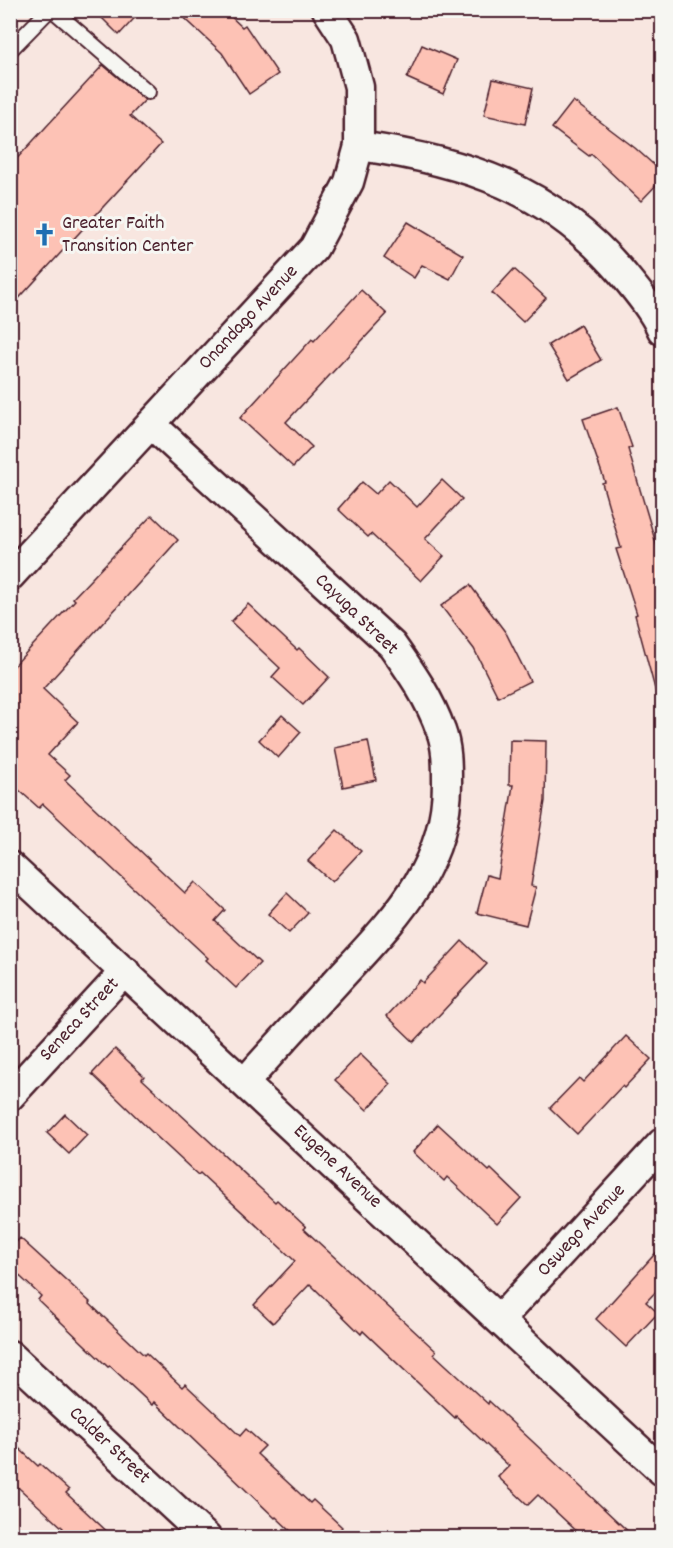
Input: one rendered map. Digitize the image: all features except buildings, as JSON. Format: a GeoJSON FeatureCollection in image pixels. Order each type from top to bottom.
{"type":"FeatureCollection","features":[{"type":"Feature","properties":{"kind":"street","name":"Onandago Avenue"},"geometry":{"type":"LineString","coordinates":[[10,576],[314,248],[335,211],[349,182],[359,146],[359,87],[346,39],[327,10]]}},
{"type":"Feature","properties":{"kind":"street"},"geometry":{"type":"LineString","coordinates":[[359,146],[442,161],[504,182],[534,197],[583,232],[603,251],[637,291],[663,330]]}},
{"type":"Feature","properties":{"kind":"street","name":"Cayuga Street"},"geometry":{"type":"LineString","coordinates":[[151,424],[392,645],[421,687],[442,732],[447,760],[445,818],[437,847],[418,887],[393,920],[245,1082]]}},
{"type":"Feature","properties":{"kind":"street","name":"Eugene Avenue"},"geometry":{"type":"LineString","coordinates":[[10,866],[663,1471]]}},
{"type":"Feature","properties":{"kind":"street","name":"Seneca Street"},"geometry":{"type":"LineString","coordinates":[[10,1096],[125,971]]}},
{"type":"Feature","properties":{"kind":"street","name":"Oswego Avenue"},"geometry":{"type":"LineString","coordinates":[[501,1319],[663,1143]]}},
{"type":"Feature","properties":{"kind":"street","name":"Calder Street"},"geometry":{"type":"LineString","coordinates":[[10,1355],[207,1538]]}},
{"type":"Feature","properties":{"kind":"lane"},"geometry":{"type":"LineString","coordinates":[[10,50],[51,10],[148,92]]}},
{"type":"Feature","properties":{"kind":"place","name":"Greater Faith Transition Center"},"geometry":{"type":"Point","coordinates":[44,235]}}]}
